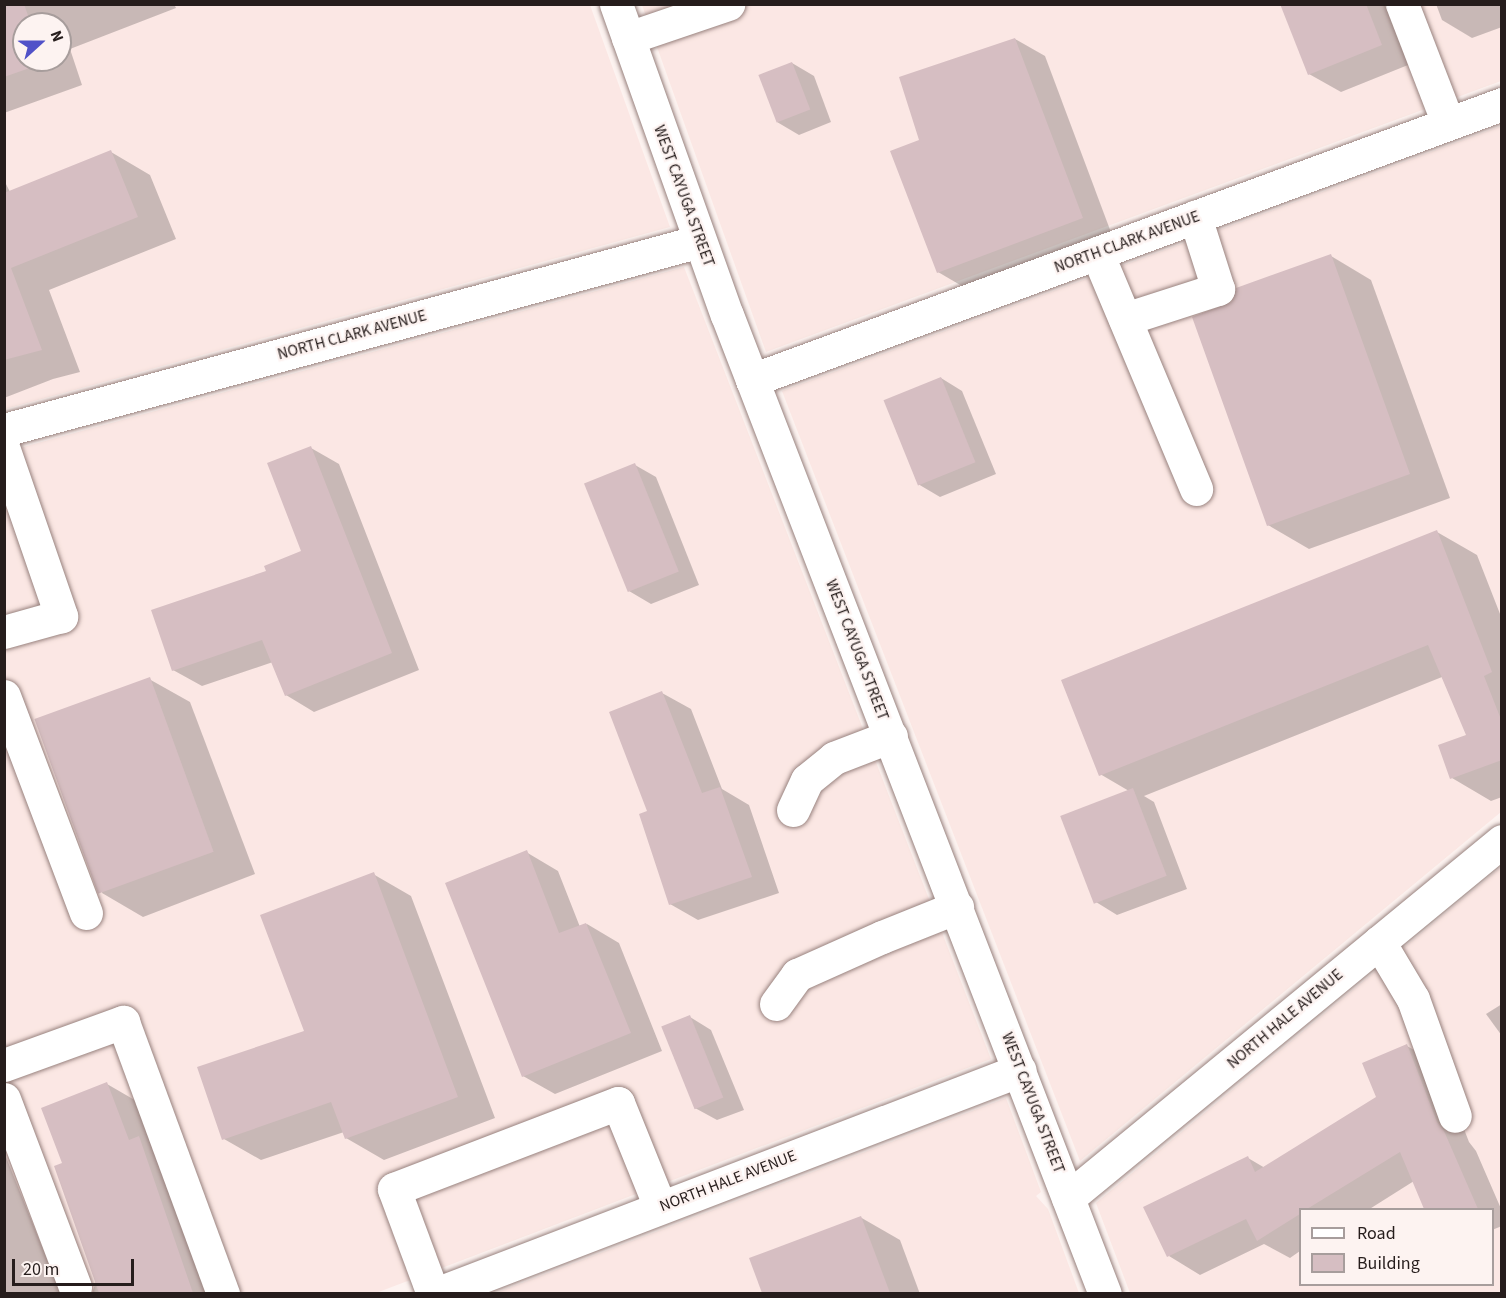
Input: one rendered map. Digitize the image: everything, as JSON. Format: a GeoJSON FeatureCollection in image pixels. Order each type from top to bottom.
{"type":"FeatureCollection","features":[{"type":"Feature","properties":{"kind":"street","name":"WEST CAYUGA STREET"},"geometry":{"type":"LineString","coordinates":[[616,4],[752,380],[1105,1293]]}},
{"type":"Feature","properties":{"kind":"street"},"geometry":{"type":"LineString","coordinates":[[628,38],[728,4]]}},
{"type":"Feature","properties":{"kind":"street"},"geometry":{"type":"LineString","coordinates":[[1402,4],[1448,123]]}},
{"type":"Feature","properties":{"kind":"street","name":"NORTH CLARK AVENUE"},"geometry":{"type":"LineString","coordinates":[[752,380],[1502,104]]}},
{"type":"Feature","properties":{"kind":"street"},"geometry":{"type":"LineString","coordinates":[[1125,319],[1218,289],[1195,217]]}},
{"type":"Feature","properties":{"kind":"street","name":"NORTH CLARK AVENUE"},"geometry":{"type":"LineString","coordinates":[[4,430],[700,241]]}},
{"type":"Feature","properties":{"kind":"street"},"geometry":{"type":"LineString","coordinates":[[1097,253],[1196,489]]}},
{"type":"Feature","properties":{"kind":"street"},"geometry":{"type":"LineString","coordinates":[[4,450],[61,616],[4,632]]}},
{"type":"Feature","properties":{"kind":"street"},"geometry":{"type":"LineString","coordinates":[[4,696],[86,913]]}},
{"type":"Feature","properties":{"kind":"street"},"geometry":{"type":"LineString","coordinates":[[793,810],[807,780],[834,758],[891,736]]}},
{"type":"Feature","properties":{"kind":"street","name":"NORTH HALE AVENUE"},"geometry":{"type":"LineString","coordinates":[[1068,1198],[1379,942],[1497,856]]}},
{"type":"Feature","properties":{"kind":"street"},"geometry":{"type":"LineString","coordinates":[[776,1004],[797,975],[957,907]]}},
{"type":"Feature","properties":{"kind":"street"},"geometry":{"type":"LineString","coordinates":[[1379,942],[1413,999],[1455,1116]]}},
{"type":"Feature","properties":{"kind":"street"},"geometry":{"type":"LineString","coordinates":[[4,1065],[123,1022],[223,1293]]}},
{"type":"Feature","properties":{"kind":"street","name":"NORTH HALE AVENUE"},"geometry":{"type":"LineString","coordinates":[[434,1293],[1020,1070]]}},
{"type":"Feature","properties":{"kind":"street"},"geometry":{"type":"LineString","coordinates":[[4,1099],[75,1287]]}},
{"type":"Feature","properties":{"kind":"street"},"geometry":{"type":"LineString","coordinates":[[434,1293],[394,1189],[618,1103],[660,1207]]}},
{"type":"Feature","properties":{"kind":"shaded area"},"geometry":{"type":"Polygon","coordinates":[[[5,5],[590,5],[670,227],[5,409],[5,5]]]}},
{"type":"Feature","properties":{"kind":"shaded area"},"geometry":{"type":"Polygon","coordinates":[[[642,5],[1501,5],[1501,81],[766,352],[642,5]]]}},
{"type":"Feature","properties":{"kind":"shaded area"},"geometry":{"type":"Polygon","coordinates":[[[1501,126],[1501,812],[1080,1161],[782,391],[1501,126]]]}},
{"type":"Feature","properties":{"kind":"shaded area"},"geometry":{"type":"Polygon","coordinates":[[[684,267],[991,1059],[376,1293],[5,1294],[5,452],[684,267]]]}},
{"type":"Feature","properties":{"kind":"shaded area"},"geometry":{"type":"Polygon","coordinates":[[[1501,867],[1501,1293],[1130,1293],[1096,1203],[1501,867]]]}},
{"type":"Feature","properties":{"kind":"shaded area"},"geometry":{"type":"Polygon","coordinates":[[[1006,1098],[1041,1192],[1036,1196],[1048,1209],[1079,1293],[493,1294],[1006,1098]]]}},
{"type":"Feature","properties":{"kind":"building"},"geometry":{"type":"Polygon","coordinates":[[[4,4],[24,4],[27,12],[12,12],[12,72],[18,72],[4,77],[4,4]]]}},
{"type":"Feature","properties":{"kind":"building"},"geometry":{"type":"Polygon","coordinates":[[[1280,4],[1366,4],[1382,45],[1308,75],[1280,4]]]}},
{"type":"Feature","properties":{"kind":"building"},"geometry":{"type":"Polygon","coordinates":[[[1015,38],[1083,218],[937,273],[890,151],[919,140],[899,77],[1015,38]]]}},
{"type":"Feature","properties":{"kind":"building"},"geometry":{"type":"Polygon","coordinates":[[[792,62],[810,110],[777,123],[758,75],[792,62]]]}},
{"type":"Feature","properties":{"kind":"building"},"geometry":{"type":"Polygon","coordinates":[[[111,150],[138,217],[11,268],[42,350],[4,360],[4,193],[111,150]]]}},
{"type":"Feature","properties":{"kind":"building"},"geometry":{"type":"Polygon","coordinates":[[[1331,254],[1410,474],[1267,526],[1192,317],[1231,302],[1236,288],[1331,254]]]}},
{"type":"Feature","properties":{"kind":"building"},"geometry":{"type":"Polygon","coordinates":[[[941,377],[975,462],[918,486],[884,400],[941,377]]]}},
{"type":"Feature","properties":{"kind":"building"},"geometry":{"type":"Polygon","coordinates":[[[311,446],[392,653],[285,696],[262,640],[172,671],[151,610],[266,571],[264,566],[301,551],[267,463],[311,446]]]}},
{"type":"Feature","properties":{"kind":"building"},"geometry":{"type":"Polygon","coordinates":[[[635,463],[679,571],[628,592],[584,484],[635,463]]]}},
{"type":"Feature","properties":{"kind":"building"},"geometry":{"type":"Polygon","coordinates":[[[1437,530],[1492,672],[1484,676],[1502,722],[1502,760],[1450,779],[1438,745],[1466,735],[1428,645],[1099,776],[1061,680],[1437,530]]]}},
{"type":"Feature","properties":{"kind":"building"},"geometry":{"type":"Polygon","coordinates":[[[150,677],[214,852],[98,894],[34,719],[150,677]]]}},
{"type":"Feature","properties":{"kind":"building"},"geometry":{"type":"Polygon","coordinates":[[[662,691],[702,793],[720,787],[752,877],[669,905],[639,814],[647,811],[609,712],[662,691]]]}},
{"type":"Feature","properties":{"kind":"building"},"geometry":{"type":"Polygon","coordinates":[[[1133,788],[1167,876],[1094,904],[1060,816],[1133,788]]]}},
{"type":"Feature","properties":{"kind":"building"},"geometry":{"type":"Polygon","coordinates":[[[527,850],[559,933],[586,923],[631,1033],[522,1077],[445,883],[527,850]]]}},
{"type":"Feature","properties":{"kind":"building"},"geometry":{"type":"Polygon","coordinates":[[[374,872],[458,1097],[345,1139],[331,1102],[222,1140],[197,1067],[304,1031],[260,915],[374,872]]]}},
{"type":"Feature","properties":{"kind":"building"},"geometry":{"type":"Polygon","coordinates":[[[690,1015],[723,1098],[695,1109],[661,1027],[690,1015]]]}},
{"type":"Feature","properties":{"kind":"building"},"geometry":{"type":"Polygon","coordinates":[[[1407,1044],[1437,1122],[1444,1131],[1478,1208],[1424,1208],[1400,1152],[1309,1208],[1299,1208],[1299,1215],[1257,1241],[1246,1219],[1167,1257],[1143,1207],[1248,1156],[1255,1172],[1376,1097],[1362,1063],[1407,1044]]]}},
{"type":"Feature","properties":{"kind":"building"},"geometry":{"type":"Polygon","coordinates":[[[107,1082],[129,1140],[139,1136],[193,1293],[99,1293],[54,1166],[62,1163],[41,1108],[107,1082]]]}},
{"type":"Feature","properties":{"kind":"building"},"geometry":{"type":"Polygon","coordinates":[[[861,1216],[890,1293],[762,1293],[749,1258],[861,1216]]]}}]}
